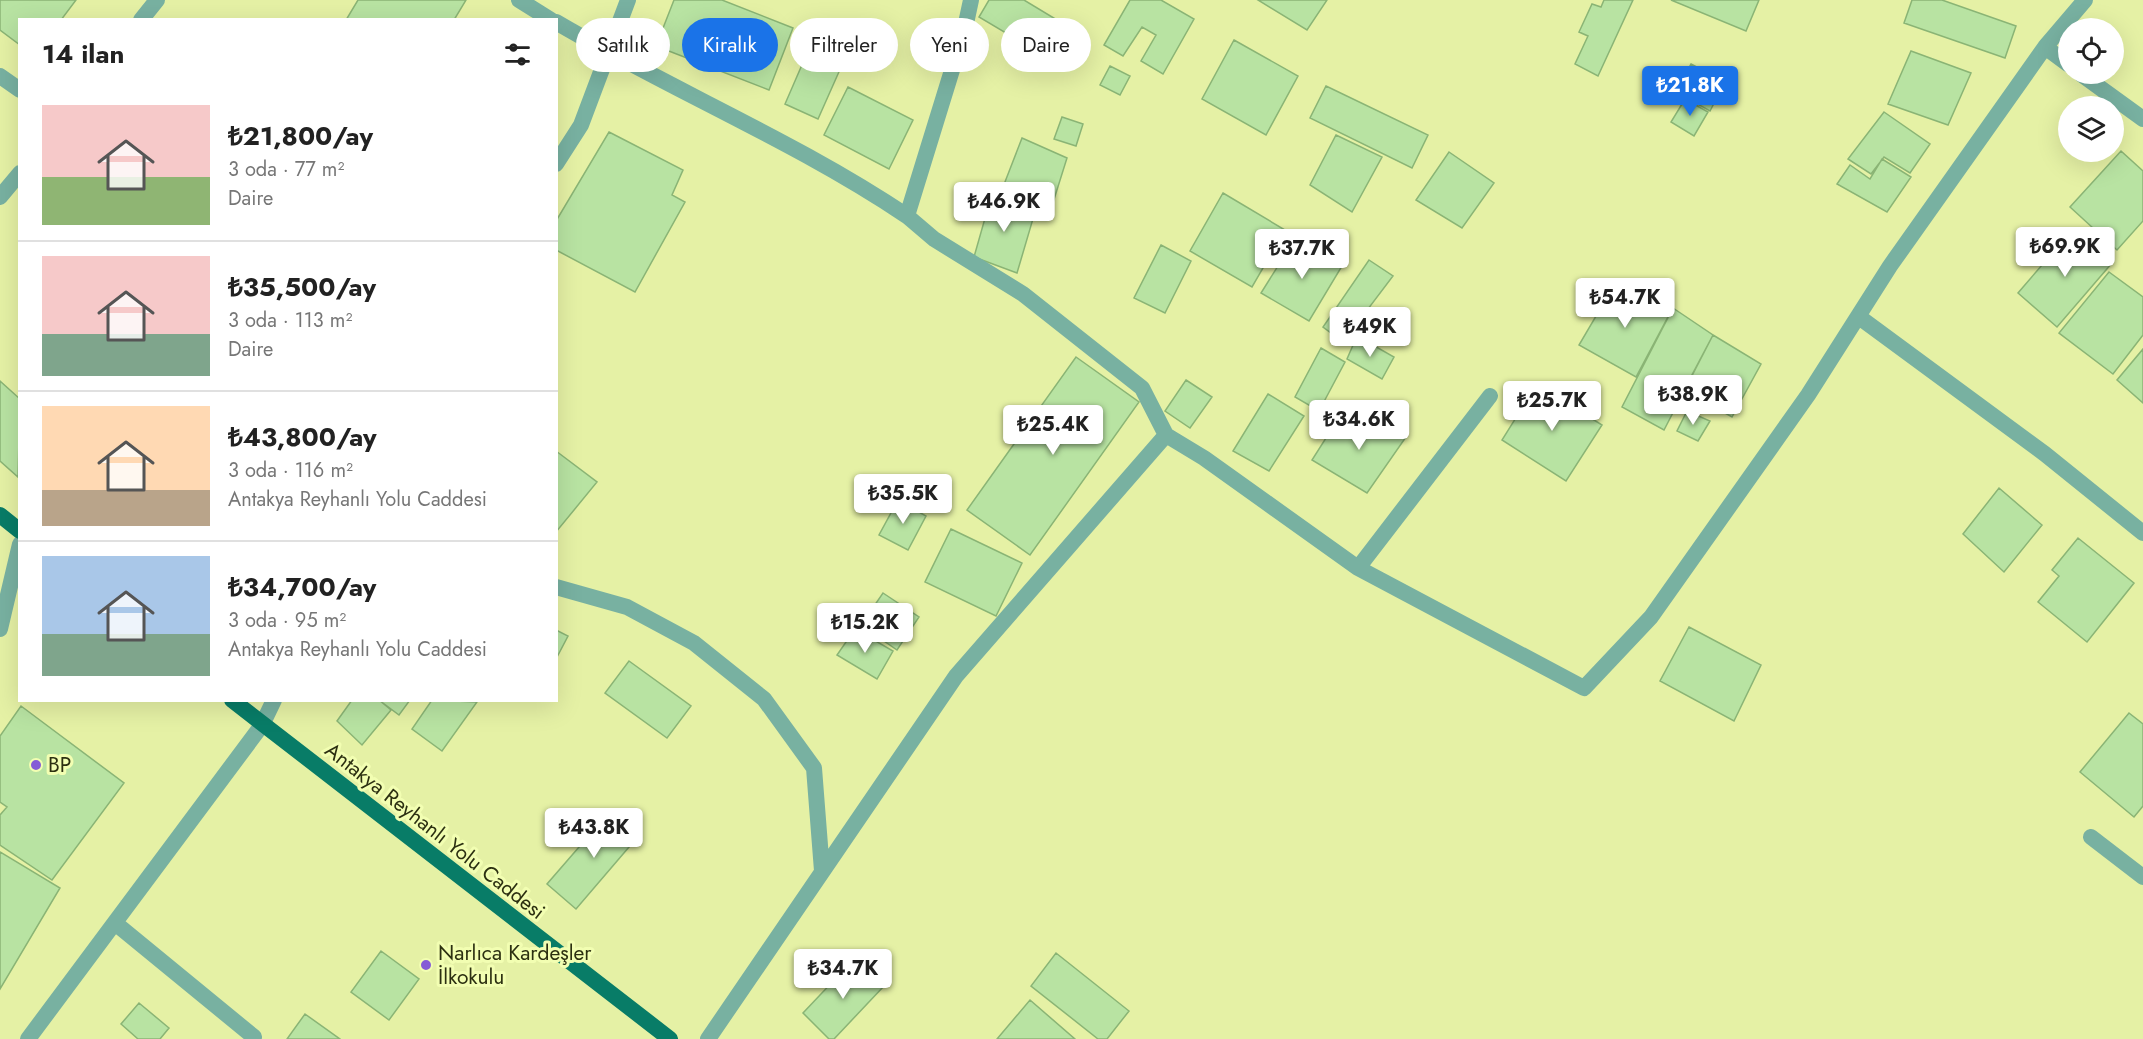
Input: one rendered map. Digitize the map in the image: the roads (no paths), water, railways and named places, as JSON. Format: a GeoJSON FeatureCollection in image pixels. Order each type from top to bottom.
{"type":"FeatureCollection","features":[{"type":"Feature","properties":{"kind":"main road"},"geometry":{"type":"LineString","coordinates":[[0,515],[18,529]]}},
{"type":"Feature","properties":{"kind":"main road","name":"Antakya Reyhanlı Yolu Caddesi"},"geometry":{"type":"LineString","coordinates":[[234,702],[670,1039]]}},
{"type":"Feature","properties":{"kind":"street"},"geometry":{"type":"LineString","coordinates":[[143,18],[157,0]]}},
{"type":"Feature","properties":{"kind":"street"},"geometry":{"type":"LineString","coordinates":[[519,0],[548,18]]}},
{"type":"Feature","properties":{"kind":"street"},"geometry":{"type":"LineString","coordinates":[[622,18],[628,0]]}},
{"type":"Feature","properties":{"kind":"street"},"geometry":{"type":"LineString","coordinates":[[907,216],[965,28],[971,0]]}},
{"type":"Feature","properties":{"kind":"street"},"geometry":{"type":"LineString","coordinates":[[645,72],[822,165],[907,216],[934,239],[1023,294],[1142,388],[1166,435],[1204,459],[1358,568],[1584,688],[1651,617],[1859,317],[1890,266],[2045,47],[2085,0]]}},
{"type":"Feature","properties":{"kind":"street"},"geometry":{"type":"LineString","coordinates":[[558,23],[576,34]]}},
{"type":"Feature","properties":{"kind":"street"},"geometry":{"type":"LineString","coordinates":[[2045,47],[2058,57]]}},
{"type":"Feature","properties":{"kind":"street"},"geometry":{"type":"LineString","coordinates":[[558,161],[581,125],[602,72]]}},
{"type":"Feature","properties":{"kind":"street"},"geometry":{"type":"LineString","coordinates":[[0,76],[18,89]]}},
{"type":"Feature","properties":{"kind":"street"},"geometry":{"type":"LineString","coordinates":[[2095,84],[2143,119]]}},
{"type":"Feature","properties":{"kind":"street"},"geometry":{"type":"LineString","coordinates":[[0,197],[18,175]]}},
{"type":"Feature","properties":{"kind":"street"},"geometry":{"type":"LineString","coordinates":[[1859,317],[2045,454],[2143,533]]}},
{"type":"Feature","properties":{"kind":"street"},"geometry":{"type":"LineString","coordinates":[[1358,568],[1490,396]]}},
{"type":"Feature","properties":{"kind":"street"},"geometry":{"type":"LineString","coordinates":[[708,1039],[956,676],[1166,435]]}},
{"type":"Feature","properties":{"kind":"street"},"geometry":{"type":"LineString","coordinates":[[0,629],[18,552]]}},
{"type":"Feature","properties":{"kind":"street"},"geometry":{"type":"LineString","coordinates":[[558,588],[627,607],[694,643],[764,699],[814,768],[822,872]]}},
{"type":"Feature","properties":{"kind":"street"},"geometry":{"type":"LineString","coordinates":[[28,1039],[262,725],[273,702]]}},
{"type":"Feature","properties":{"kind":"street"},"geometry":{"type":"LineString","coordinates":[[2091,837],[2143,877]]}},
{"type":"Feature","properties":{"kind":"street"},"geometry":{"type":"LineString","coordinates":[[115,923],[254,1037]]}},
{"type":"Feature","properties":{"kind":"place","name":"BP"},"geometry":{"type":"Point","coordinates":[36,765]}},
{"type":"Feature","properties":{"kind":"place","name":"Narlıca Kardeşler İlkokulu"},"geometry":{"type":"Point","coordinates":[426,965]}}]}
